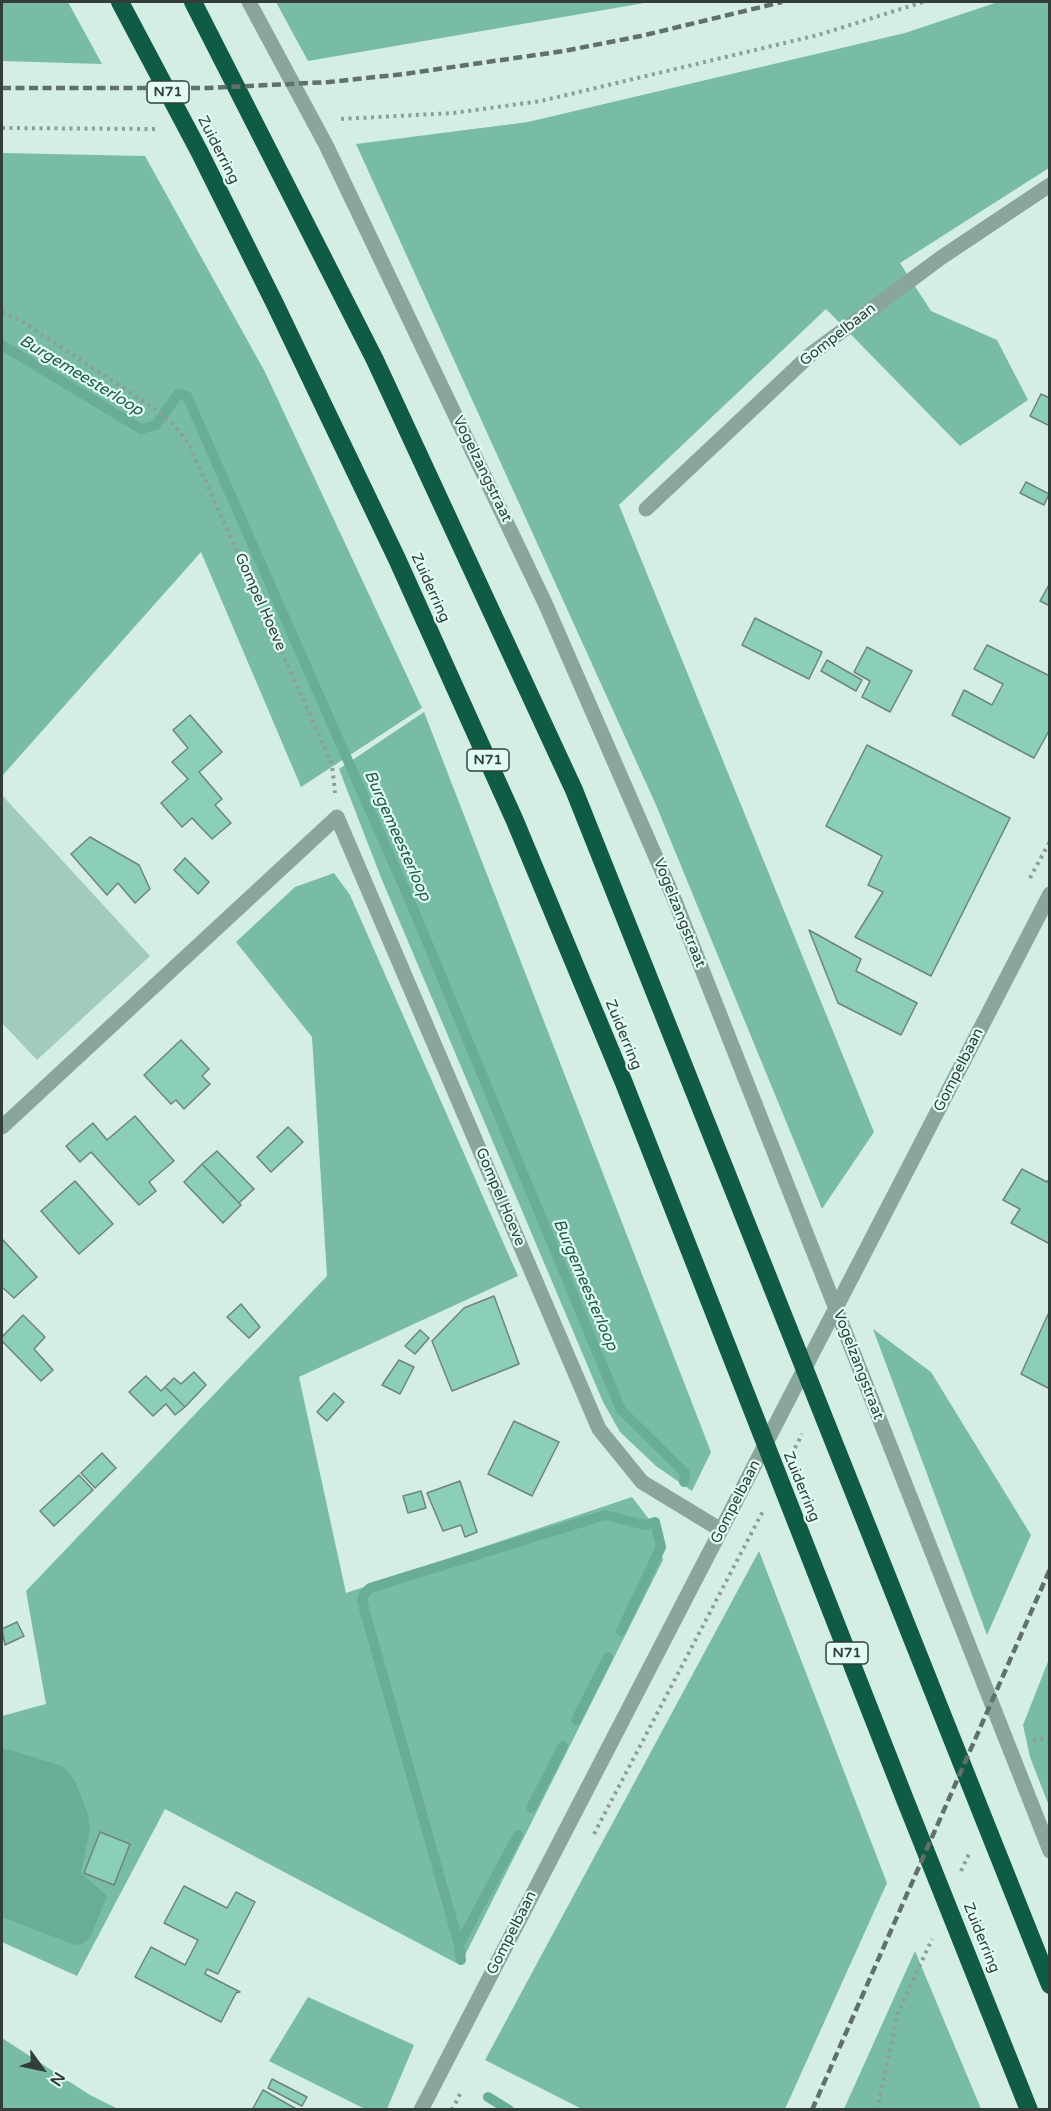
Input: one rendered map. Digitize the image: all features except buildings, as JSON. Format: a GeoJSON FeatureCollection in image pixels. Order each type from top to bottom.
{"type":"FeatureCollection","features":[{"type":"Feature","properties":{"kind":"highway","name":"Zuiderring"},"geometry":{"type":"LineString","coordinates":[[120,2],[199,151],[397,559],[515,821],[624,1083],[1029,2109]]}},
{"type":"Feature","properties":{"kind":"highway"},"geometry":{"type":"LineString","coordinates":[[193,2],[269,147],[375,360],[574,790],[944,1714],[1050,1985]]}},
{"type":"Feature","properties":{"kind":"street","name":"Vogelzangstraat"},"geometry":{"type":"LineString","coordinates":[[249,2],[326,145],[546,603],[675,901],[1050,1851]]}},
{"type":"Feature","properties":{"kind":"street","name":"Gompelbaan"},"geometry":{"type":"LineString","coordinates":[[646,509],[811,354],[942,257],[1050,185]]}},
{"type":"Feature","properties":{"kind":"street"},"geometry":{"type":"LineString","coordinates":[[2,1127],[337,817]]}},
{"type":"Feature","properties":{"kind":"street","name":"Gompel Hoeve"},"geometry":{"type":"LineString","coordinates":[[337,817],[599,1429],[642,1482],[721,1530]]}},
{"type":"Feature","properties":{"kind":"street","name":"Gompelbaan"},"geometry":{"type":"LineString","coordinates":[[421,2109],[1050,894]]}},
{"type":"Feature","properties":{"kind":"path"},"geometry":{"type":"LineString","coordinates":[[339,120],[453,113],[541,101],[818,35],[923,2]]}},
{"type":"Feature","properties":{"kind":"path"},"geometry":{"type":"LineString","coordinates":[[2,128],[168,129]]}},
{"type":"Feature","properties":{"kind":"path","name":"Gompel Hoeve"},"geometry":{"type":"LineString","coordinates":[[2,312],[18,319],[154,408],[171,422],[188,442],[332,764],[337,817]]}},
{"type":"Feature","properties":{"kind":"path"},"geometry":{"type":"LineString","coordinates":[[593,1837],[748,1542]]}},
{"type":"Feature","properties":{"kind":"path"},"geometry":{"type":"LineString","coordinates":[[877,2109],[898,2013],[929,1946]]}},
{"type":"Feature","properties":{"kind":"path"},"geometry":{"type":"LineString","coordinates":[[452,2109],[463,2089]]}},
{"type":"Feature","properties":{"kind":"shaded area"},"geometry":{"type":"Polygon","coordinates":[[[2,2],[68,2],[102,64],[2,61],[2,2]]]}},
{"type":"Feature","properties":{"kind":"shaded area"},"geometry":{"type":"Polygon","coordinates":[[[276,2],[650,2],[308,61],[276,2]]]}},
{"type":"Feature","properties":{"kind":"shaded area"},"geometry":{"type":"Polygon","coordinates":[[[998,2],[1049,2],[1049,168],[900,263],[931,311],[997,340],[1028,400],[960,446],[826,309],[619,505],[874,1132],[822,1209],[656,805],[356,144],[528,122],[905,33],[998,2]]]}},
{"type":"Feature","properties":{"kind":"shaded area"},"geometry":{"type":"Polygon","coordinates":[[[2,153],[145,156],[265,372],[422,708],[301,787],[201,552],[2,776],[2,153]]]}},
{"type":"Feature","properties":{"kind":"shaded area"},"geometry":{"type":"Polygon","coordinates":[[[424,712],[711,1452],[692,1491],[656,1466],[620,1432],[603,1402],[382,880],[339,769],[424,712]]]}},
{"type":"Feature","properties":{"kind":"shaded area"},"geometry":{"type":"Polygon","coordinates":[[[2,795],[150,956],[37,1060],[2,1023],[2,795]]]}},
{"type":"Feature","properties":{"kind":"shaded area"},"geometry":{"type":"Polygon","coordinates":[[[334,873],[350,895],[518,1276],[299,1377],[346,1593],[632,1497],[655,1527],[663,1560],[460,1965],[165,1809],[77,1976],[2,1942],[2,1716],[46,1704],[26,1591],[327,1276],[312,1037],[236,942],[295,887],[334,873]]]}},
{"type":"Feature","properties":{"kind":"shaded area"},"geometry":{"type":"Polygon","coordinates":[[[873,1329],[931,1372],[1031,1535],[987,1635],[873,1329]]]}},
{"type":"Feature","properties":{"kind":"shaded area"},"geometry":{"type":"Polygon","coordinates":[[[759,1551],[887,1883],[785,2109],[582,2109],[485,2060],[759,1551]]]}},
{"type":"Feature","properties":{"kind":"shaded area"},"geometry":{"type":"Polygon","coordinates":[[[1049,1659],[1049,1806],[1030,1757],[1023,1725],[1049,1659]]]}},
{"type":"Feature","properties":{"kind":"shaded area"},"geometry":{"type":"Polygon","coordinates":[[[2,1749],[64,1767],[75,1781],[88,1814],[90,1830],[81,1873],[107,1896],[90,1938],[82,1944],[75,1945],[2,1917],[2,1749]]]}},
{"type":"Feature","properties":{"kind":"shaded area"},"geometry":{"type":"Polygon","coordinates":[[[915,1951],[981,2109],[844,2109],[915,1951]]]}},
{"type":"Feature","properties":{"kind":"shaded area"},"geometry":{"type":"Polygon","coordinates":[[[308,1997],[414,2045],[387,2109],[365,2109],[269,2061],[308,1997]]]}},
{"type":"Feature","properties":{"kind":"shaded area"},"geometry":{"type":"Polygon","coordinates":[[[2,2038],[90,2095],[118,2109],[2,2109],[2,2038]]]}},
{"type":"Feature","properties":{"kind":"waterway","name":"Burgemeesterloop"},"geometry":{"type":"LineString","coordinates":[[2,345],[141,429],[156,425],[178,394],[187,396],[413,908],[621,1410],[685,1473],[684,1482]]}},
{"type":"Feature","properties":{"kind":"waterway"},"geometry":{"type":"LineString","coordinates":[[459,1945],[362,1601],[364,1594],[370,1588],[605,1515],[645,1525],[655,1522],[661,1547],[621,1631]]}},
{"type":"Feature","properties":{"kind":"waterway","name":"Burgemeesterloop"},"geometry":{"type":"LineString","coordinates":[[576,1720],[608,1657]]}},
{"type":"Feature","properties":{"kind":"waterway","name":"Burgemeesterloop"},"geometry":{"type":"LineString","coordinates":[[531,1808],[563,1746]]}},
{"type":"Feature","properties":{"kind":"waterway","name":"Burgemeesterloop"},"geometry":{"type":"LineString","coordinates":[[461,1960],[459,1945],[518,1835]]}},
{"type":"Feature","properties":{"kind":"waterway","name":"Burgemeesterloop"},"geometry":{"type":"LineString","coordinates":[[488,2097],[509,2110]]}},
{"type":"Feature","properties":{"kind":"railway"},"geometry":{"type":"LineString","coordinates":[[2,88],[208,88],[329,82],[404,74],[564,51],[641,36],[782,2]]}},
{"type":"Feature","properties":{"kind":"railway"},"geometry":{"type":"LineString","coordinates":[[812,2110],[1050,1569]]}}]}
